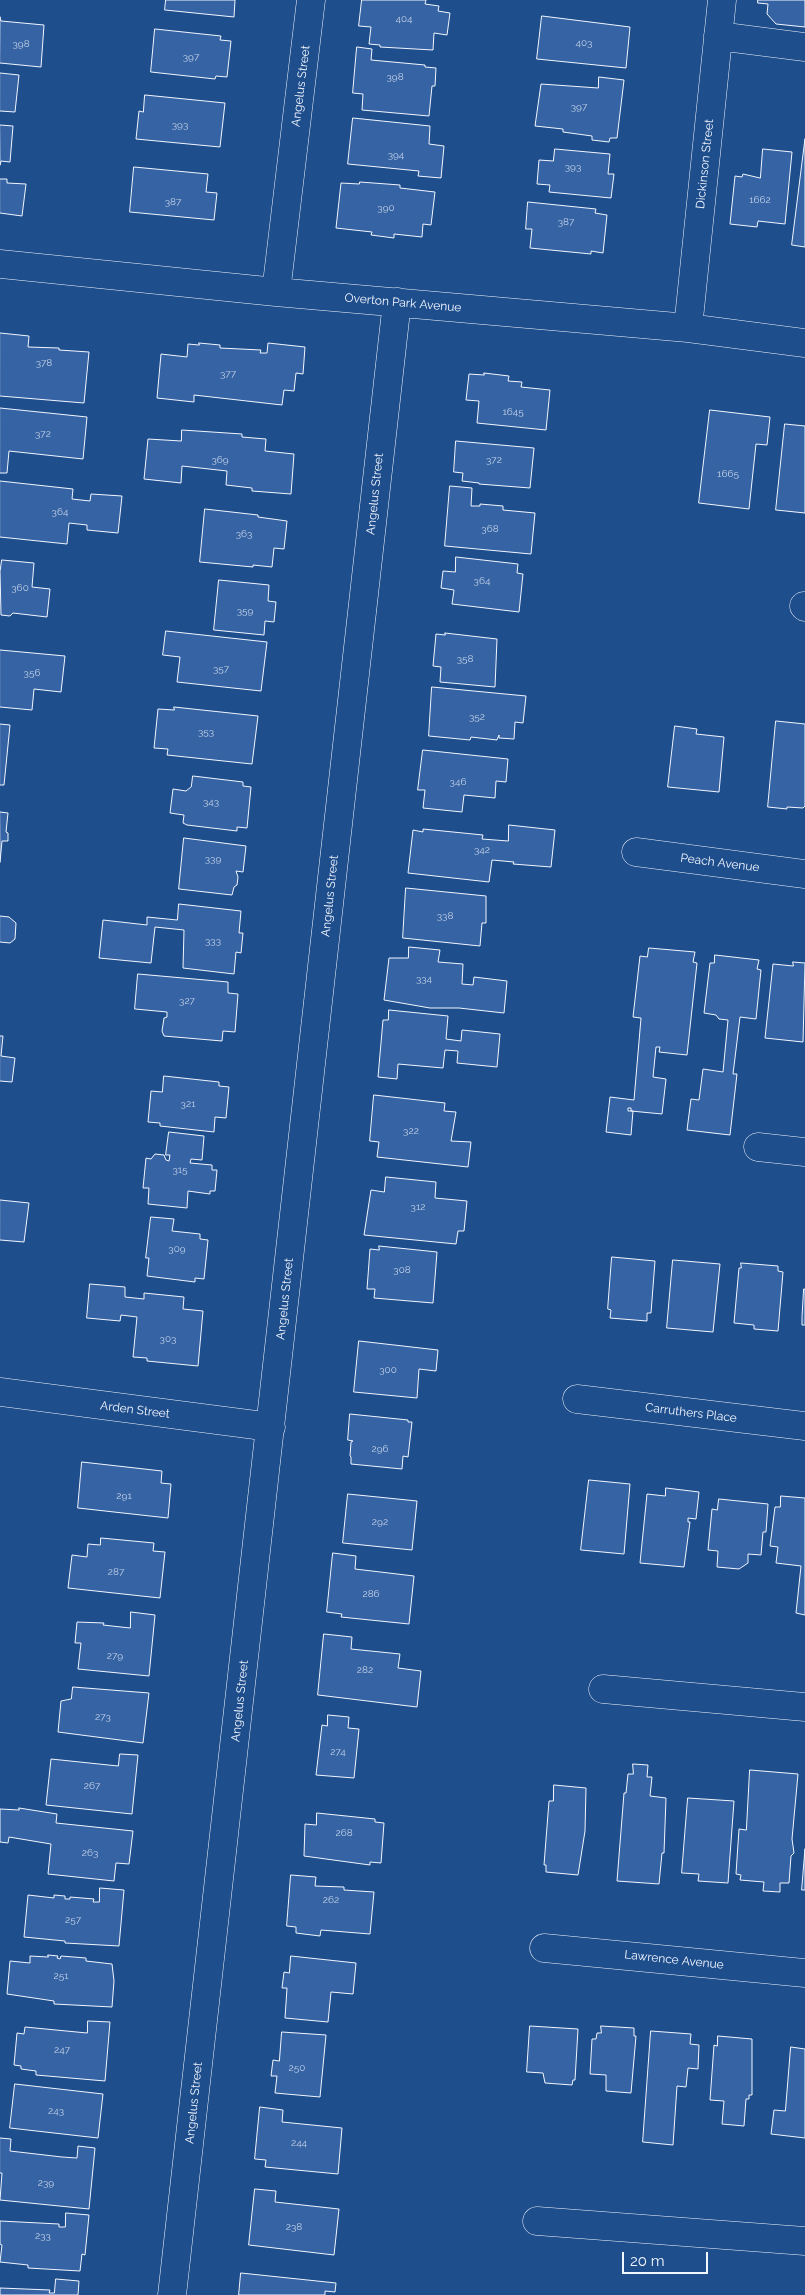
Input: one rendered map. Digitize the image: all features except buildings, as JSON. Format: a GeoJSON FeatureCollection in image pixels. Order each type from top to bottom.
{"type":"FeatureCollection","features":[{"type":"Feature","properties":{"kind":"street","name":"Angelus Street"},"geometry":{"type":"LineString","coordinates":[[276,292],[311,0]]}},
{"type":"Feature","properties":{"kind":"street","name":"Dickinson Street"},"geometry":{"type":"LineString","coordinates":[[688,328],[722,0]]}},
{"type":"Feature","properties":{"kind":"street"},"geometry":{"type":"LineString","coordinates":[[718,36],[805,47]]}},
{"type":"Feature","properties":{"kind":"street","name":"Overton Park Avenue"},"geometry":{"type":"LineString","coordinates":[[0,264],[276,292],[688,328],[805,342]]}},
{"type":"Feature","properties":{"kind":"street","name":"Angelus Street"},"geometry":{"type":"LineString","coordinates":[[172,2295],[398,302]]}},
{"type":"Feature","properties":{"kind":"street","name":"Peach Avenue"},"geometry":{"type":"LineString","coordinates":[[636,852],[805,874]]}},
{"type":"Feature","properties":{"kind":"street"},"geometry":{"type":"LineString","coordinates":[[758,1147],[805,1152]]}},
{"type":"Feature","properties":{"kind":"street","name":"Arden Street"},"geometry":{"type":"LineString","coordinates":[[0,1392],[271,1427]]}},
{"type":"Feature","properties":{"kind":"street","name":"Carruthers Place"},"geometry":{"type":"LineString","coordinates":[[577,1399],[805,1426]]}},
{"type":"Feature","properties":{"kind":"street"},"geometry":{"type":"LineString","coordinates":[[603,1689],[805,1707]]}},
{"type":"Feature","properties":{"kind":"street","name":"Lawrence Avenue"},"geometry":{"type":"LineString","coordinates":[[544,1948],[805,1973]]}},
{"type":"Feature","properties":{"kind":"street"},"geometry":{"type":"LineString","coordinates":[[537,2221],[805,2241]]}}]}
